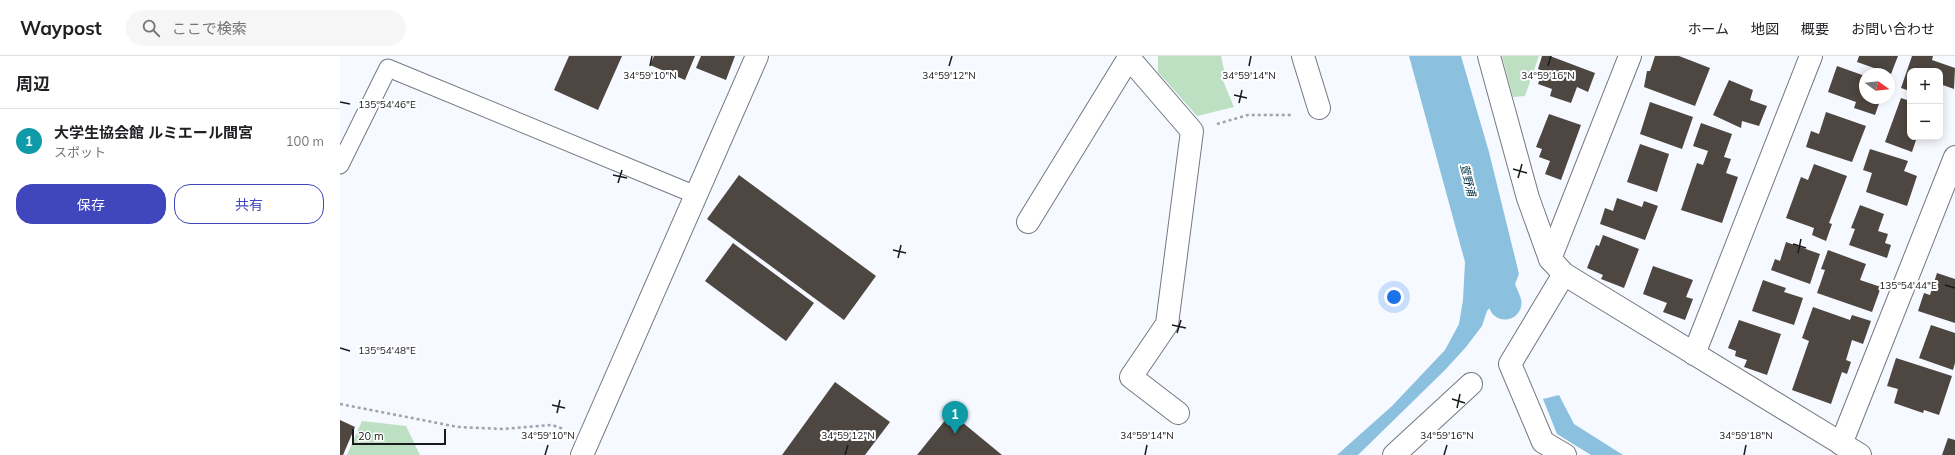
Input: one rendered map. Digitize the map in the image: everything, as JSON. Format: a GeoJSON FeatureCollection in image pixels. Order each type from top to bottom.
{"type":"FeatureCollection","features":[{"type":"Feature","properties":{"kind":"street"},"geometry":{"type":"LineString","coordinates":[[586,446],[757,56]]}},
{"type":"Feature","properties":{"kind":"street"},"geometry":{"type":"LineString","coordinates":[[1303,56],[1320,108]]}},
{"type":"Feature","properties":{"kind":"street"},"geometry":{"type":"LineString","coordinates":[[1490,56],[1528,198],[1557,267],[1694,354],[1860,455]]}},
{"type":"Feature","properties":{"kind":"street"},"geometry":{"type":"LineString","coordinates":[[1566,455],[1543,442],[1510,364],[1557,267],[1630,56]]}},
{"type":"Feature","properties":{"kind":"street"},"geometry":{"type":"LineString","coordinates":[[1694,354],[1811,56]]}},
{"type":"Feature","properties":{"kind":"street"},"geometry":{"type":"LineString","coordinates":[[1028,222],[1129,57],[1192,131],[1167,324],[1131,377],[1178,413]]}},
{"type":"Feature","properties":{"kind":"street"},"geometry":{"type":"LineString","coordinates":[[1842,444],[1955,157]]}},
{"type":"Feature","properties":{"kind":"street"},"geometry":{"type":"LineString","coordinates":[[1394,455],[1471,384]]}},
{"type":"Feature","properties":{"kind":"lane"},"geometry":{"type":"LineString","coordinates":[[340,165],[388,68],[696,195]]}},
{"type":"Feature","properties":{"kind":"path"},"geometry":{"type":"LineString","coordinates":[[1192,131],[1248,115],[1306,115],[1320,108]]}},
{"type":"Feature","properties":{"kind":"path"},"geometry":{"type":"LineString","coordinates":[[340,404],[458,427],[504,429],[552,425],[586,446]]}},
{"type":"Feature","properties":{"kind":"green space"},"geometry":{"type":"Polygon","coordinates":[[[1158,56],[1221,56],[1225,74],[1221,76],[1234,107],[1197,116],[1158,72],[1158,56]]]}},
{"type":"Feature","properties":{"kind":"green space"},"geometry":{"type":"Polygon","coordinates":[[[1502,56],[1539,56],[1525,96],[1513,97],[1502,56]]]}},
{"type":"Feature","properties":{"kind":"green space"},"geometry":{"type":"Polygon","coordinates":[[[362,421],[406,426],[420,455],[347,455],[362,421]]]}},
{"type":"Feature","properties":{"kind":"water"},"geometry":{"type":"Polygon","coordinates":[[[1409,56],[1461,56],[1489,152],[1519,274],[1511,294],[1492,305],[1487,311],[1482,326],[1466,347],[1445,370],[1358,455],[1337,455],[1392,406],[1445,350],[1459,324],[1463,300],[1465,262],[1409,56]]]}},
{"type":"Feature","properties":{"kind":"water"},"geometry":{"type":"Polygon","coordinates":[[[1559,395],[1574,424],[1623,455],[1591,455],[1557,434],[1543,399],[1559,395]]]}},
{"type":"Feature","properties":{"kind":"building"},"geometry":{"type":"Polygon","coordinates":[[[569,56],[622,56],[598,110],[554,90],[569,56]]]}},
{"type":"Feature","properties":{"kind":"building"},"geometry":{"type":"Polygon","coordinates":[[[654,56],[695,56],[685,80],[650,65],[654,56]]]}},
{"type":"Feature","properties":{"kind":"building"},"geometry":{"type":"Polygon","coordinates":[[[701,56],[735,56],[726,80],[696,68],[701,56]]]}},
{"type":"Feature","properties":{"kind":"building"},"geometry":{"type":"Polygon","coordinates":[[[1542,56],[1550,56],[1595,73],[1588,92],[1577,87],[1571,103],[1550,96],[1552,89],[1538,84],[1543,71],[1538,69],[1542,56]]]}},
{"type":"Feature","properties":{"kind":"building"},"geometry":{"type":"Polygon","coordinates":[[[1655,56],[1679,56],[1710,68],[1695,106],[1644,87],[1647,71],[1650,71],[1655,56]]]}},
{"type":"Feature","properties":{"kind":"building"},"geometry":{"type":"Polygon","coordinates":[[[1859,56],[1898,56],[1893,68],[1874,68],[1857,62],[1859,56]]]}},
{"type":"Feature","properties":{"kind":"building"},"geometry":{"type":"Polygon","coordinates":[[[1912,56],[1933,56],[1932,60],[1955,68],[1954,89],[1943,85],[1943,68],[1908,68],[1912,56]]]}},
{"type":"Feature","properties":{"kind":"building"},"geometry":{"type":"Polygon","coordinates":[[[1837,66],[1859,74],[1859,104],[1879,104],[1875,115],[1854,108],[1856,102],[1828,92],[1837,66]]]}},
{"type":"Feature","properties":{"kind":"building"},"geometry":{"type":"Polygon","coordinates":[[[1907,71],[1907,90],[1901,88],[1907,71]]]}},
{"type":"Feature","properties":{"kind":"building"},"geometry":{"type":"Polygon","coordinates":[[[1729,80],[1753,90],[1750,100],[1767,106],[1759,126],[1742,121],[1741,128],[1713,115],[1729,80]]]}},
{"type":"Feature","properties":{"kind":"building"},"geometry":{"type":"Polygon","coordinates":[[[1901,98],[1907,100],[1907,140],[1916,140],[1912,152],[1885,142],[1901,98]]]}},
{"type":"Feature","properties":{"kind":"building"},"geometry":{"type":"Polygon","coordinates":[[[1650,102],[1693,117],[1682,149],[1640,134],[1650,102]]]}},
{"type":"Feature","properties":{"kind":"building"},"geometry":{"type":"Polygon","coordinates":[[[1826,112],[1866,126],[1852,162],[1806,147],[1811,131],[1819,134],[1826,112]]]}},
{"type":"Feature","properties":{"kind":"building"},"geometry":{"type":"Polygon","coordinates":[[[1549,114],[1581,125],[1561,180],[1545,174],[1550,161],[1539,157],[1542,149],[1536,147],[1549,114]]]}},
{"type":"Feature","properties":{"kind":"building"},"geometry":{"type":"Polygon","coordinates":[[[1701,123],[1732,134],[1724,157],[1731,159],[1726,173],[1738,177],[1722,223],[1681,210],[1697,163],[1703,165],[1708,151],[1693,146],[1701,123]]]}},
{"type":"Feature","properties":{"kind":"building"},"geometry":{"type":"Polygon","coordinates":[[[1640,144],[1669,154],[1657,192],[1627,182],[1640,144]]]}},
{"type":"Feature","properties":{"kind":"building"},"geometry":{"type":"Polygon","coordinates":[[[1870,149],[1908,161],[1904,171],[1917,176],[1907,206],[1866,192],[1872,173],[1863,170],[1870,149]]]}},
{"type":"Feature","properties":{"kind":"building"},"geometry":{"type":"Polygon","coordinates":[[[1814,164],[1847,176],[1829,223],[1832,224],[1826,241],[1812,235],[1814,228],[1786,218],[1801,177],[1808,180],[1814,164]]]}},
{"type":"Feature","properties":{"kind":"building"},"geometry":{"type":"Polygon","coordinates":[[[739,175],[876,276],[844,320],[707,219],[739,175]]]}},
{"type":"Feature","properties":{"kind":"building"},"geometry":{"type":"Polygon","coordinates":[[[1617,198],[1642,207],[1644,201],[1658,206],[1645,240],[1600,224],[1605,208],[1613,211],[1617,198]]]}},
{"type":"Feature","properties":{"kind":"building"},"geometry":{"type":"Polygon","coordinates":[[[1860,205],[1884,214],[1878,231],[1888,234],[1885,243],[1891,245],[1887,258],[1849,245],[1855,229],[1851,228],[1860,205]]]}},
{"type":"Feature","properties":{"kind":"building"},"geometry":{"type":"Polygon","coordinates":[[[1603,235],[1639,249],[1624,288],[1601,279],[1603,275],[1587,268],[1596,245],[1599,246],[1603,235]]]}},
{"type":"Feature","properties":{"kind":"building"},"geometry":{"type":"Polygon","coordinates":[[[1786,242],[1820,254],[1810,284],[1771,270],[1775,259],[1780,261],[1786,242]]]}},
{"type":"Feature","properties":{"kind":"building"},"geometry":{"type":"Polygon","coordinates":[[[733,243],[814,303],[786,341],[705,281],[733,243]]]}},
{"type":"Feature","properties":{"kind":"building"},"geometry":{"type":"Polygon","coordinates":[[[1828,250],[1866,264],[1860,280],[1881,287],[1872,312],[1817,293],[1825,270],[1821,269],[1828,250]]]}},
{"type":"Feature","properties":{"kind":"building"},"geometry":{"type":"Polygon","coordinates":[[[1653,266],[1693,280],[1686,297],[1693,299],[1685,320],[1663,312],[1667,303],[1643,294],[1653,266]]]}},
{"type":"Feature","properties":{"kind":"building"},"geometry":{"type":"Polygon","coordinates":[[[1937,273],[1955,279],[1955,323],[1918,311],[1924,293],[1930,295],[1937,273]]]}},
{"type":"Feature","properties":{"kind":"building"},"geometry":{"type":"Polygon","coordinates":[[[1763,280],[1786,288],[1784,292],[1803,298],[1794,325],[1752,311],[1763,280]]]}},
{"type":"Feature","properties":{"kind":"building"},"geometry":{"type":"Polygon","coordinates":[[[1813,307],[1850,320],[1852,315],[1871,321],[1863,344],[1852,340],[1846,360],[1851,362],[1847,374],[1842,372],[1831,404],[1792,390],[1809,341],[1802,338],[1813,307]]]}},
{"type":"Feature","properties":{"kind":"building"},"geometry":{"type":"Polygon","coordinates":[[[1739,320],[1781,334],[1767,375],[1744,367],[1747,360],[1735,356],[1736,351],[1728,348],[1739,320]]]}},
{"type":"Feature","properties":{"kind":"building"},"geometry":{"type":"Polygon","coordinates":[[[1931,325],[1955,333],[1955,363],[1953,370],[1919,358],[1931,325]]]}},
{"type":"Feature","properties":{"kind":"building"},"geometry":{"type":"Polygon","coordinates":[[[1896,358],[1952,376],[1939,415],[1924,410],[1923,413],[1894,403],[1898,389],[1887,386],[1896,358]]]}},
{"type":"Feature","properties":{"kind":"building"},"geometry":{"type":"Polygon","coordinates":[[[835,382],[890,422],[865,455],[782,455],[835,382]]]}},
{"type":"Feature","properties":{"kind":"building"},"geometry":{"type":"Polygon","coordinates":[[[951,413],[1002,455],[917,455],[951,413]]]}},
{"type":"Feature","properties":{"kind":"building"},"geometry":{"type":"Polygon","coordinates":[[[340,420],[355,427],[343,455],[340,455],[340,420]]]}},
{"type":"Feature","properties":{"kind":"building"},"geometry":{"type":"Polygon","coordinates":[[[1948,438],[1955,440],[1955,455],[1942,455],[1948,438]]]}},
{"type":"Feature","properties":{"kind":"waterway","name":"萱野浦"},"geometry":{"type":"LineString","coordinates":[[1487,256],[1505,303]]}},
{"type":"Feature","properties":{"kind":"place","name":"大学生協会館 ルミエール間宮"},"geometry":{"type":"Point","coordinates":[955,434]}}]}
